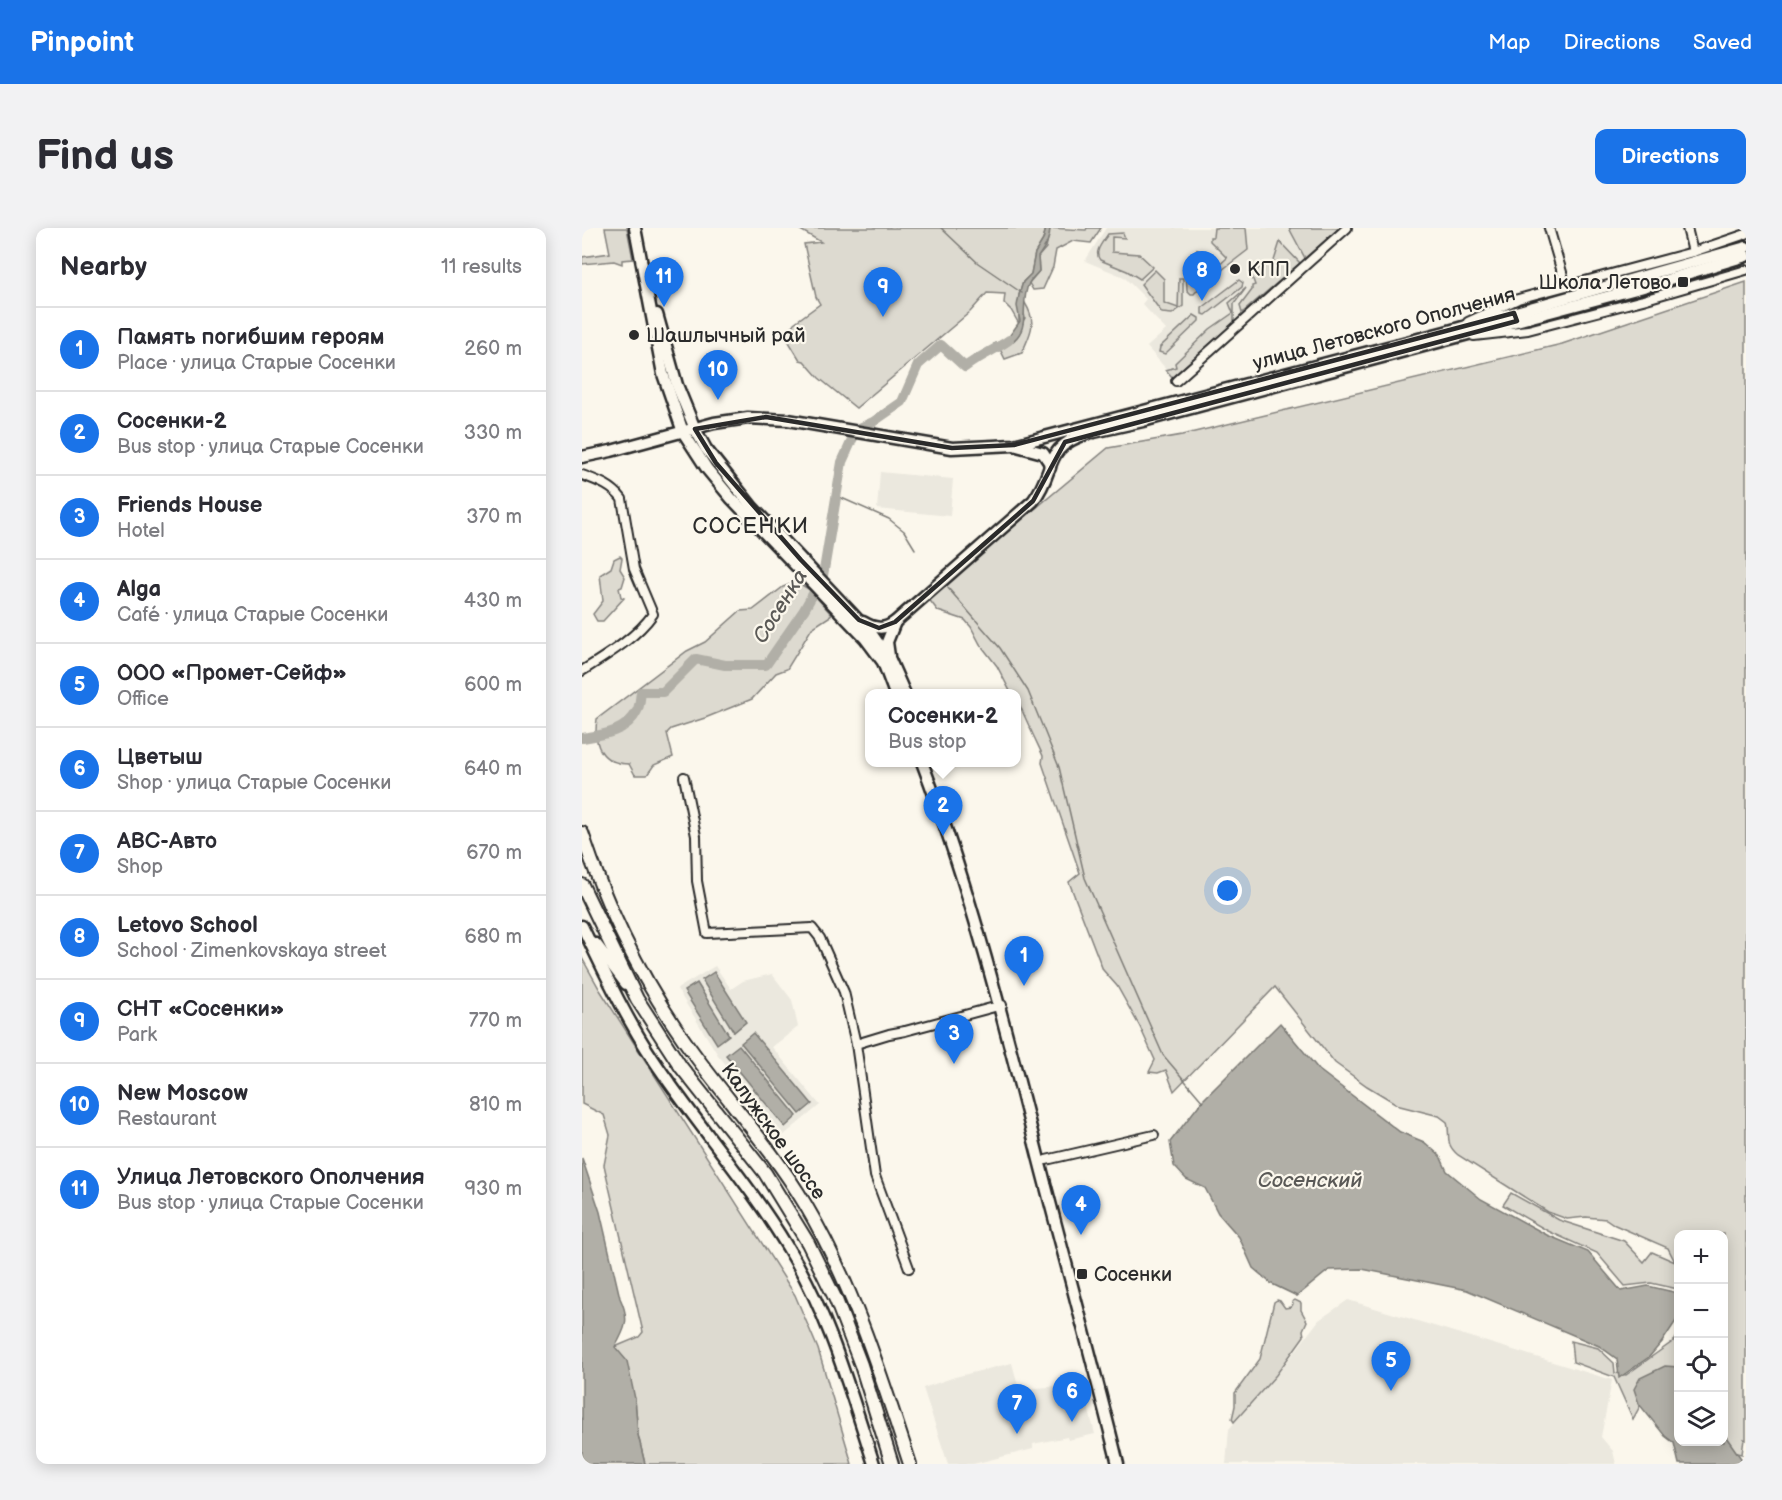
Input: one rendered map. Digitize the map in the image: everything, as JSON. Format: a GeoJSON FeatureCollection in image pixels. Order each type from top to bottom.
{"type":"FeatureCollection","features":[{"type":"Feature","properties":{"kind":"highway","name":"Калужское шоссе"},"geometry":{"type":"LineString","coordinates":[[582,833],[608,901],[652,989],[683,1039],[777,1161],[805,1203],[829,1248],[851,1294],[875,1358],[910,1464]]}},
{"type":"Feature","properties":{"kind":"highway","name":"Калужское шоссе"},"geometry":{"type":"LineString","coordinates":[[582,885],[638,999],[681,1067],[765,1173],[808,1243],[836,1300],[861,1365],[892,1464]]}},
{"type":"Feature","properties":{"kind":"main road"},"geometry":{"type":"LineString","coordinates":[[634,228],[663,374],[707,469],[731,498],[831,596],[883,662],[894,689]]}},
{"type":"Feature","properties":{"kind":"main road"},"geometry":{"type":"LineString","coordinates":[[642,228],[663,342],[689,430]]}},
{"type":"Feature","properties":{"kind":"main road","name":"улица Летовского Ополчения"},"geometry":{"type":"LineString","coordinates":[[1065,431],[1094,432],[1154,418],[1461,337],[1516,317],[1746,248]]}},
{"type":"Feature","properties":{"kind":"main road","name":"улица Летовского Ополчения"},"geometry":{"type":"LineString","coordinates":[[582,457],[730,420],[765,417],[952,448],[1014,445],[1445,332],[1635,290],[1746,256]]}},
{"type":"Feature","properties":{"kind":"main road"},"geometry":{"type":"LineString","coordinates":[[831,596],[868,626],[879,628],[889,626],[1033,501],[1041,490],[1054,454],[1065,442],[1094,432]]}},
{"type":"Feature","properties":{"kind":"main road"},"geometry":{"type":"LineString","coordinates":[[1014,445],[1043,453],[1050,468]]}},
{"type":"Feature","properties":{"kind":"main road"},"geometry":{"type":"LineString","coordinates":[[860,620],[890,660]]}},
{"type":"Feature","properties":{"kind":"main road"},"geometry":{"type":"LineString","coordinates":[[895,622],[887,642],[890,660],[902,689]]}},
{"type":"Feature","properties":{"kind":"main road"},"geometry":{"type":"LineString","coordinates":[[924,767],[1001,1006],[1046,1160],[1124,1464]]}},
{"type":"Feature","properties":{"kind":"main road"},"geometry":{"type":"LineString","coordinates":[[932,767],[962,861],[1001,1006],[1118,1464]]}},
{"type":"Feature","properties":{"kind":"main road"},"geometry":{"type":"LineString","coordinates":[[582,925],[638,999]]}},
{"type":"Feature","properties":{"kind":"main road"},"geometry":{"type":"LineString","coordinates":[[582,925],[608,980],[652,1058],[699,1124],[755,1196],[799,1267],[828,1330],[874,1464]]}},
{"type":"Feature","properties":{"kind":"street"},"geometry":{"type":"LineString","coordinates":[[1176,381],[1347,228]]}},
{"type":"Feature","properties":{"kind":"street"},"geometry":{"type":"LineString","coordinates":[[1549,228],[1566,286]]}},
{"type":"Feature","properties":{"kind":"street"},"geometry":{"type":"LineString","coordinates":[[1687,228],[1693,252]]}},
{"type":"Feature","properties":{"kind":"street"},"geometry":{"type":"LineString","coordinates":[[1445,332],[1518,299],[1693,252],[1746,234]]}},
{"type":"Feature","properties":{"kind":"street"},"geometry":{"type":"LineString","coordinates":[[1461,337],[1528,330],[1746,270]]}},
{"type":"Feature","properties":{"kind":"street"},"geometry":{"type":"LineString","coordinates":[[1518,299],[1515,306],[1516,317],[1528,330]]}},
{"type":"Feature","properties":{"kind":"street"},"geometry":{"type":"LineString","coordinates":[[582,475],[607,485],[621,499],[634,569],[653,614],[647,622],[612,651],[582,671]]}},
{"type":"Feature","properties":{"kind":"street"},"geometry":{"type":"LineString","coordinates":[[684,777],[696,836],[697,881],[707,933],[812,928],[820,938],[839,980],[856,1044],[875,1176],[909,1268]]}},
{"type":"Feature","properties":{"kind":"street"},"geometry":{"type":"LineString","coordinates":[[856,1044],[1001,1006]]}},
{"type":"Feature","properties":{"kind":"street"},"geometry":{"type":"LineString","coordinates":[[1046,1160],[1154,1135]]}},
{"type":"Feature","properties":{"kind":"highlighted area"},"geometry":{"type":"Polygon","coordinates":[[[1514,313],[1517,321],[1065,442],[1033,501],[895,622],[879,628],[859,620],[801,560],[716,463],[695,429],[766,417],[952,448],[1014,445],[1514,313]]]}},
{"type":"Feature","properties":{"kind":"shaded area"},"geometry":{"type":"Polygon","coordinates":[[[605,228],[627,228],[633,259],[622,260],[622,264],[614,261],[582,264],[582,257],[610,253],[605,228]]]}},
{"type":"Feature","properties":{"kind":"shaded area"},"geometry":{"type":"Polygon","coordinates":[[[797,228],[1046,228],[1043,240],[1035,253],[1031,274],[1023,282],[1019,295],[1019,324],[1004,303],[1005,294],[987,293],[970,312],[856,408],[819,378],[804,361],[800,360],[786,337],[794,323],[820,304],[816,297],[804,244],[821,242],[797,228]]]}},
{"type":"Feature","properties":{"kind":"shaded area"},"geometry":{"type":"Polygon","coordinates":[[[1050,228],[1086,230],[1087,228],[1101,228],[1091,243],[1073,241],[1056,250],[1053,267],[1043,289],[1033,290],[1029,283],[1039,271],[1038,257],[1046,248],[1050,228]]]}},
{"type":"Feature","properties":{"kind":"shaded area"},"geometry":{"type":"Polygon","coordinates":[[[1106,228],[1341,228],[1174,378],[1147,347],[1166,330],[1142,304],[1146,299],[1124,277],[1085,261],[1106,228]]]}},
{"type":"Feature","properties":{"kind":"shaded area"},"geometry":{"type":"Polygon","coordinates":[[[1214,228],[1246,228],[1248,250],[1218,273],[1204,264],[1196,251],[1197,249],[1216,268],[1227,258],[1210,241],[1214,228]]]}},
{"type":"Feature","properties":{"kind":"shaded area"},"geometry":{"type":"Polygon","coordinates":[[[1289,228],[1339,228],[1305,258],[1289,228]]]}},
{"type":"Feature","properties":{"kind":"shaded area"},"geometry":{"type":"Polygon","coordinates":[[[1123,233],[1125,238],[1112,237],[1112,252],[1139,254],[1153,267],[1140,279],[1098,257],[1099,247],[1108,234],[1123,233]]]}},
{"type":"Feature","properties":{"kind":"shaded area"},"geometry":{"type":"Polygon","coordinates":[[[1280,242],[1300,263],[1242,313],[1240,306],[1252,290],[1252,286],[1255,285],[1251,274],[1256,269],[1273,264],[1280,242]]]}},
{"type":"Feature","properties":{"kind":"shaded area"},"geometry":{"type":"Polygon","coordinates":[[[1194,262],[1200,263],[1211,276],[1205,282],[1199,283],[1200,287],[1194,294],[1191,294],[1187,290],[1186,270],[1194,262]]]}},
{"type":"Feature","properties":{"kind":"shaded area"},"geometry":{"type":"Polygon","coordinates":[[[1155,270],[1164,279],[1164,303],[1178,308],[1179,278],[1183,278],[1183,306],[1172,314],[1162,313],[1141,284],[1155,270]]]}},
{"type":"Feature","properties":{"kind":"shaded area"},"geometry":{"type":"Polygon","coordinates":[[[1239,280],[1243,283],[1242,287],[1206,315],[1202,314],[1202,308],[1239,280]]]}},
{"type":"Feature","properties":{"kind":"shaded area"},"geometry":{"type":"Polygon","coordinates":[[[1746,282],[1746,1440],[1744,1439],[1742,1454],[1729,1451],[1726,1446],[1728,1230],[1674,1230],[1674,1260],[1668,1248],[1606,1219],[1586,1217],[1567,1219],[1548,1212],[1458,1155],[1449,1143],[1447,1122],[1439,1116],[1400,1106],[1335,1063],[1275,987],[1174,1091],[1166,1070],[1158,1073],[1149,1072],[1155,1060],[1117,986],[1103,970],[1069,882],[1080,873],[1042,763],[1043,756],[1021,706],[1021,689],[1009,689],[997,666],[965,620],[938,611],[928,598],[1108,448],[1182,435],[1562,344],[1746,282]]]}},
{"type":"Feature","properties":{"kind":"shaded area"},"geometry":{"type":"Polygon","coordinates":[[[1246,288],[1234,304],[1234,323],[1172,377],[1166,370],[1176,367],[1175,363],[1210,329],[1233,313],[1229,303],[1246,288]]]}},
{"type":"Feature","properties":{"kind":"shaded area"},"geometry":{"type":"Polygon","coordinates":[[[1025,303],[1032,323],[1030,334],[1022,353],[1005,359],[1000,349],[1006,346],[1025,318],[1023,308],[1025,303]]]}},
{"type":"Feature","properties":{"kind":"shaded area"},"geometry":{"type":"Polygon","coordinates":[[[1194,315],[1199,318],[1199,321],[1165,354],[1159,352],[1160,347],[1194,315]]]}},
{"type":"Feature","properties":{"kind":"shaded area"},"geometry":{"type":"Polygon","coordinates":[[[880,472],[953,479],[950,516],[877,509],[880,472]]]}},
{"type":"Feature","properties":{"kind":"shaded area"},"geometry":{"type":"Polygon","coordinates":[[[620,556],[622,558],[620,569],[625,577],[622,587],[619,588],[621,597],[624,598],[603,621],[597,621],[593,614],[603,601],[600,575],[611,568],[614,559],[620,556]]]}},
{"type":"Feature","properties":{"kind":"shaded area"},"geometry":{"type":"Polygon","coordinates":[[[797,582],[810,590],[832,615],[812,628],[787,669],[776,673],[752,699],[671,729],[667,733],[673,757],[654,765],[647,775],[635,775],[629,764],[612,761],[606,757],[596,737],[597,719],[687,651],[705,642],[740,611],[753,610],[783,587],[797,582]]]}},
{"type":"Feature","properties":{"kind":"shaded area"},"geometry":{"type":"Polygon","coordinates":[[[582,958],[600,990],[795,1295],[818,1349],[852,1464],[645,1464],[638,1435],[635,1399],[615,1347],[639,1337],[643,1332],[604,1165],[610,1135],[604,1115],[582,1104],[582,958]]]}},
{"type":"Feature","properties":{"kind":"shaded area"},"geometry":{"type":"Polygon","coordinates":[[[715,966],[731,989],[743,981],[772,974],[792,1000],[798,1027],[772,1047],[820,1105],[784,1135],[718,1055],[677,989],[715,966]]]}},
{"type":"Feature","properties":{"kind":"shaded area"},"geometry":{"type":"Polygon","coordinates":[[[1511,1193],[1559,1220],[1624,1241],[1644,1262],[1652,1252],[1674,1262],[1674,1288],[1651,1283],[1625,1286],[1597,1253],[1548,1231],[1503,1205],[1511,1193]]]}},
{"type":"Feature","properties":{"kind":"shaded area"},"geometry":{"type":"Polygon","coordinates":[[[1277,1300],[1285,1308],[1291,1307],[1295,1300],[1301,1303],[1301,1310],[1307,1321],[1303,1330],[1304,1336],[1276,1375],[1234,1422],[1232,1419],[1235,1393],[1260,1359],[1274,1302],[1277,1300]]]}},
{"type":"Feature","properties":{"kind":"shaded area"},"geometry":{"type":"Polygon","coordinates":[[[1348,1300],[1612,1380],[1601,1437],[1613,1451],[1616,1464],[1226,1464],[1229,1429],[1277,1375],[1319,1320],[1348,1300]]]}},
{"type":"Feature","properties":{"kind":"shaded area"},"geometry":{"type":"Polygon","coordinates":[[[1571,1341],[1598,1348],[1614,1363],[1615,1373],[1626,1375],[1674,1341],[1674,1378],[1639,1389],[1640,1406],[1633,1419],[1614,1377],[1573,1362],[1571,1341]]]}},
{"type":"Feature","properties":{"kind":"shaded area"},"geometry":{"type":"Polygon","coordinates":[[[1012,1363],[1019,1389],[1050,1387],[1065,1382],[1070,1399],[1085,1395],[1095,1434],[1033,1444],[1033,1449],[973,1464],[948,1464],[923,1388],[955,1377],[1012,1363]]]}},
{"type":"Feature","properties":{"kind":"water"},"geometry":{"type":"Polygon","coordinates":[[[1046,228],[1050,228],[1049,237],[1038,257],[1039,271],[1030,282],[1026,292],[1022,328],[1011,343],[1000,349],[994,344],[1008,338],[1020,321],[1017,306],[1019,295],[1023,282],[1031,274],[1035,253],[1043,240],[1046,228]]]}},
{"type":"Feature","properties":{"kind":"water"},"geometry":{"type":"Polygon","coordinates":[[[714,972],[746,1022],[734,1032],[702,980],[714,972]]]}},
{"type":"Feature","properties":{"kind":"water"},"geometry":{"type":"Polygon","coordinates":[[[697,983],[729,1035],[717,1044],[684,991],[697,983]]]}},
{"type":"Feature","properties":{"kind":"water","name":"Сосенский"},"geometry":{"type":"Polygon","coordinates":[[[1280,1023],[1319,1070],[1400,1132],[1424,1142],[1440,1156],[1447,1171],[1481,1199],[1547,1235],[1588,1252],[1621,1291],[1648,1286],[1674,1292],[1674,1324],[1649,1357],[1619,1378],[1617,1359],[1599,1346],[1467,1290],[1362,1269],[1329,1270],[1297,1296],[1272,1284],[1253,1268],[1239,1237],[1218,1213],[1205,1188],[1186,1179],[1174,1166],[1170,1142],[1202,1101],[1280,1023]]]}},
{"type":"Feature","properties":{"kind":"water"},"geometry":{"type":"Polygon","coordinates":[[[753,1033],[812,1104],[800,1114],[741,1043],[753,1033]]]}},
{"type":"Feature","properties":{"kind":"water"},"geometry":{"type":"Polygon","coordinates":[[[739,1045],[797,1116],[785,1127],[726,1055],[739,1045]]]}},
{"type":"Feature","properties":{"kind":"water"},"geometry":{"type":"Polygon","coordinates":[[[582,1158],[600,1212],[625,1312],[624,1329],[615,1347],[627,1361],[635,1399],[638,1435],[645,1464],[582,1464],[582,1158]]]}},
{"type":"Feature","properties":{"kind":"water"},"geometry":{"type":"Polygon","coordinates":[[[1665,1366],[1674,1367],[1674,1443],[1665,1436],[1639,1404],[1634,1389],[1640,1378],[1665,1366]]]}},
{"type":"Feature","properties":{"kind":"water"},"geometry":{"type":"Polygon","coordinates":[[[1728,1440],[1745,1464],[1679,1464],[1675,1446],[1728,1446],[1728,1440]]]}},
{"type":"Feature","properties":{"kind":"waterway"},"geometry":{"type":"LineString","coordinates":[[941,228],[978,263],[1022,293]]}},
{"type":"Feature","properties":{"kind":"waterway","name":"Сосенка"},"geometry":{"type":"LineString","coordinates":[[582,738],[613,731],[627,724],[638,709],[641,692],[663,692],[696,659],[725,665],[766,665],[804,610],[823,576],[842,462],[857,429],[873,422],[902,402],[918,365],[941,345],[965,367],[1009,340]]}},
{"type":"Feature","properties":{"kind":"waterway"},"geometry":{"type":"LineString","coordinates":[[837,496],[889,519],[904,531],[915,549]]}},
{"type":"Feature","properties":{"kind":"waterway"},"geometry":{"type":"LineString","coordinates":[[948,588],[1000,648],[1028,691],[1059,767],[1085,878],[1163,1055],[1203,1102]]}},
{"type":"Feature","properties":{"kind":"place","name":"КПП"},"geometry":{"type":"Point","coordinates":[1235,269]}},
{"type":"Feature","properties":{"kind":"place","name":"Школа Летово"},"geometry":{"type":"Point","coordinates":[1683,282]}},
{"type":"Feature","properties":{"kind":"place","name":"Letovo School"},"geometry":{"type":"Point","coordinates":[1202,301]}},
{"type":"Feature","properties":{"kind":"place","name":"Улица Летовского Ополчения"},"geometry":{"type":"Point","coordinates":[664,307]}},
{"type":"Feature","properties":{"kind":"place","name":"СНТ «Сосенки»"},"geometry":{"type":"Point","coordinates":[883,317]}},
{"type":"Feature","properties":{"kind":"place","name":"Шашлычный рай"},"geometry":{"type":"Point","coordinates":[634,335]}},
{"type":"Feature","properties":{"kind":"place","name":"New Moscow"},"geometry":{"type":"Point","coordinates":[718,400]}},
{"type":"Feature","properties":{"kind":"place","name":"Сосенки-2"},"geometry":{"type":"Point","coordinates":[943,836]}},
{"type":"Feature","properties":{"kind":"place","name":"Память погибшим героям"},"geometry":{"type":"Point","coordinates":[1024,986]}},
{"type":"Feature","properties":{"kind":"place","name":"Friends House"},"geometry":{"type":"Point","coordinates":[954,1064]}},
{"type":"Feature","properties":{"kind":"place","name":"Alga"},"geometry":{"type":"Point","coordinates":[1081,1235]}},
{"type":"Feature","properties":{"kind":"place","name":"Сосенки"},"geometry":{"type":"Point","coordinates":[1082,1274]}},
{"type":"Feature","properties":{"kind":"place","name":"ООО «Промет-Сейф»"},"geometry":{"type":"Point","coordinates":[1391,1391]}},
{"type":"Feature","properties":{"kind":"place","name":"Цветыш"},"geometry":{"type":"Point","coordinates":[1072,1422]}},
{"type":"Feature","properties":{"kind":"place","name":"АВС-Авто"},"geometry":{"type":"Point","coordinates":[1017,1434]}},
{"type":"Feature","properties":{"kind":"district","name":"СОСЕНКИ"},"geometry":{"type":"Point","coordinates":[751,525]}}]}
